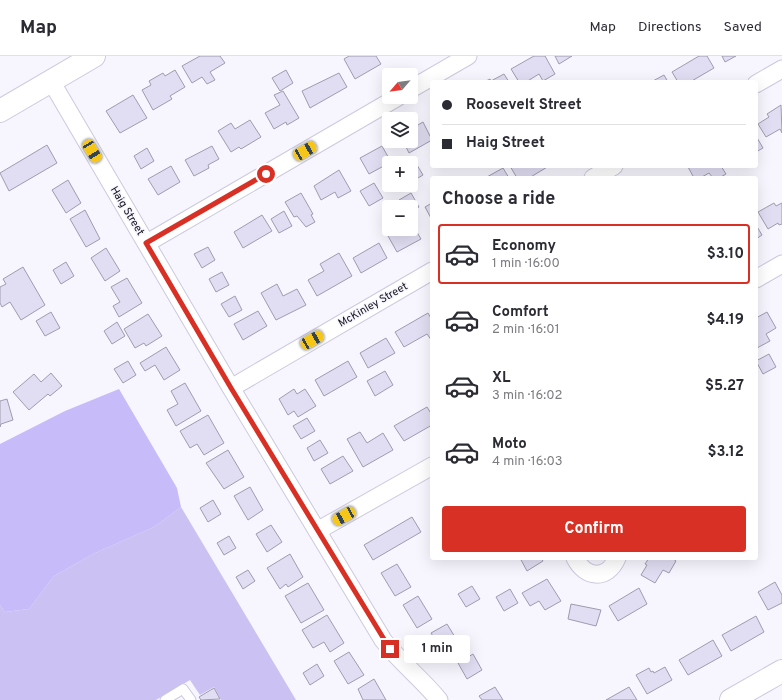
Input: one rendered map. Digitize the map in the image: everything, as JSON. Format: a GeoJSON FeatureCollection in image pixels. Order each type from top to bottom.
{"type":"FeatureCollection","features":[{"type":"Feature","properties":{"kind":"street"},"geometry":{"type":"LineString","coordinates":[[0,110],[94,56]]}},
{"type":"Feature","properties":{"kind":"street"},"geometry":{"type":"LineString","coordinates":[[418,85],[468,56]]}},
{"type":"Feature","properties":{"kind":"street"},"geometry":{"type":"LineString","coordinates":[[758,83],[782,69]]}},
{"type":"Feature","properties":{"kind":"street","name":"Haig Street"},"geometry":{"type":"LineString","coordinates":[[51,81],[231,388],[383,640],[397,657],[430,688],[440,700]]}},
{"type":"Feature","properties":{"kind":"street"},"geometry":{"type":"LineString","coordinates":[[146,243],[386,104]]}},
{"type":"Feature","properties":{"kind":"street"},"geometry":{"type":"LineString","coordinates":[[596,176],[610,168]]}},
{"type":"Feature","properties":{"kind":"street"},"geometry":{"type":"LineString","coordinates":[[758,278],[782,264]]}},
{"type":"Feature","properties":{"kind":"street","name":"McKinley Street"},"geometry":{"type":"LineString","coordinates":[[231,388],[430,272]]}},
{"type":"Feature","properties":{"kind":"street"},"geometry":{"type":"LineString","coordinates":[[317,531],[430,467]]}},
{"type":"Feature","properties":{"kind":"street"},"geometry":{"type":"LineString","coordinates":[[576,560],[580,567],[589,574],[599,574],[608,570],[616,560]]}},
{"type":"Feature","properties":{"kind":"street"},"geometry":{"type":"LineString","coordinates":[[731,700],[780,676]]}},
{"type":"Feature","properties":{"kind":"lane"},"geometry":{"type":"LineString","coordinates":[[165,700],[184,689],[191,700]]}},
{"type":"Feature","properties":{"kind":"shaded area"},"geometry":{"type":"Polygon","coordinates":[[[119,389],[177,488],[181,507],[154,527],[93,554],[54,576],[29,609],[5,612],[0,605],[0,444],[65,411],[119,389]]]}},
{"type":"Feature","properties":{"kind":"shaded area"},"geometry":{"type":"Polygon","coordinates":[[[181,507],[296,700],[221,700],[214,687],[200,695],[190,680],[156,700],[0,700],[0,605],[5,612],[29,609],[54,576],[93,554],[154,527],[181,507]]]}},
{"type":"Feature","properties":{"kind":"building"},"geometry":{"type":"Polygon","coordinates":[[[200,56],[220,56],[225,63],[210,72],[215,80],[207,84],[202,77],[192,83],[182,66],[200,56]]]}},
{"type":"Feature","properties":{"kind":"building"},"geometry":{"type":"Polygon","coordinates":[[[349,56],[376,56],[381,64],[355,79],[344,59],[349,56]]]}},
{"type":"Feature","properties":{"kind":"building"},"geometry":{"type":"Polygon","coordinates":[[[534,56],[545,56],[555,74],[545,80],[542,80],[539,74],[529,80],[518,80],[511,69],[534,56]]]}},
{"type":"Feature","properties":{"kind":"building"},"geometry":{"type":"Polygon","coordinates":[[[555,56],[572,56],[559,64],[555,56]]]}},
{"type":"Feature","properties":{"kind":"building"},"geometry":{"type":"Polygon","coordinates":[[[699,56],[707,56],[714,68],[693,80],[677,80],[672,72],[699,56]]]}},
{"type":"Feature","properties":{"kind":"building"},"geometry":{"type":"Polygon","coordinates":[[[722,56],[736,56],[725,62],[722,56]]]}},
{"type":"Feature","properties":{"kind":"building"},"geometry":{"type":"Polygon","coordinates":[[[175,70],[185,87],[170,96],[172,99],[153,110],[142,90],[151,85],[149,81],[163,73],[165,76],[175,70]]]}},
{"type":"Feature","properties":{"kind":"building"},"geometry":{"type":"Polygon","coordinates":[[[286,70],[293,83],[280,91],[272,78],[286,70]]]}},
{"type":"Feature","properties":{"kind":"building"},"geometry":{"type":"Polygon","coordinates":[[[339,73],[347,87],[310,108],[302,91],[339,73]]]}},
{"type":"Feature","properties":{"kind":"building"},"geometry":{"type":"Polygon","coordinates":[[[504,74],[508,80],[493,80],[504,74]]]}},
{"type":"Feature","properties":{"kind":"building"},"geometry":{"type":"Polygon","coordinates":[[[664,75],[667,80],[655,80],[664,75]]]}},
{"type":"Feature","properties":{"kind":"building"},"geometry":{"type":"Polygon","coordinates":[[[283,91],[299,118],[287,125],[286,122],[274,129],[265,113],[280,105],[274,95],[283,91]]]}},
{"type":"Feature","properties":{"kind":"building"},"geometry":{"type":"Polygon","coordinates":[[[133,95],[147,118],[120,133],[106,111],[133,95]]]}},
{"type":"Feature","properties":{"kind":"building"},"geometry":{"type":"Polygon","coordinates":[[[781,105],[782,133],[780,129],[766,137],[758,124],[769,117],[767,114],[781,105]]]}},
{"type":"Feature","properties":{"kind":"building"},"geometry":{"type":"Polygon","coordinates":[[[250,120],[261,137],[241,149],[239,147],[231,152],[218,131],[231,123],[235,129],[250,120]]]}},
{"type":"Feature","properties":{"kind":"building"},"geometry":{"type":"Polygon","coordinates":[[[423,122],[430,136],[430,141],[418,148],[418,125],[423,122]]]}},
{"type":"Feature","properties":{"kind":"building"},"geometry":{"type":"Polygon","coordinates":[[[758,139],[763,148],[758,151],[758,139]]]}},
{"type":"Feature","properties":{"kind":"building"},"geometry":{"type":"Polygon","coordinates":[[[47,145],[57,163],[9,191],[0,173],[47,145]]]}},
{"type":"Feature","properties":{"kind":"building"},"geometry":{"type":"Polygon","coordinates":[[[212,146],[219,159],[208,165],[209,168],[194,176],[185,160],[212,146]]]}},
{"type":"Feature","properties":{"kind":"building"},"geometry":{"type":"Polygon","coordinates":[[[382,146],[388,156],[382,156],[382,167],[369,174],[360,158],[382,146]]]}},
{"type":"Feature","properties":{"kind":"building"},"geometry":{"type":"Polygon","coordinates":[[[147,148],[154,161],[141,169],[134,156],[147,148]]]}},
{"type":"Feature","properties":{"kind":"building"},"geometry":{"type":"Polygon","coordinates":[[[406,148],[418,148],[409,153],[406,148]]]}},
{"type":"Feature","properties":{"kind":"building"},"geometry":{"type":"Polygon","coordinates":[[[171,166],[180,182],[158,195],[148,179],[171,166]]]}},
{"type":"Feature","properties":{"kind":"building"},"geometry":{"type":"Polygon","coordinates":[[[418,167],[423,175],[418,178],[418,167]]]}},
{"type":"Feature","properties":{"kind":"building"},"geometry":{"type":"Polygon","coordinates":[[[503,168],[508,176],[489,176],[503,168]]]}},
{"type":"Feature","properties":{"kind":"building"},"geometry":{"type":"Polygon","coordinates":[[[511,168],[546,168],[532,176],[516,176],[511,168]]]}},
{"type":"Feature","properties":{"kind":"building"},"geometry":{"type":"Polygon","coordinates":[[[689,168],[722,168],[726,174],[722,176],[711,176],[709,173],[704,176],[693,176],[689,168]]]}},
{"type":"Feature","properties":{"kind":"building"},"geometry":{"type":"Polygon","coordinates":[[[339,170],[351,191],[338,198],[335,192],[321,200],[314,186],[339,170]]]}},
{"type":"Feature","properties":{"kind":"building"},"geometry":{"type":"Polygon","coordinates":[[[68,180],[81,203],[66,213],[52,190],[68,180]]]}},
{"type":"Feature","properties":{"kind":"building"},"geometry":{"type":"Polygon","coordinates":[[[374,183],[383,198],[369,206],[360,191],[374,183]]]}},
{"type":"Feature","properties":{"kind":"building"},"geometry":{"type":"Polygon","coordinates":[[[301,193],[313,214],[311,215],[315,222],[306,227],[297,216],[294,217],[285,202],[301,193]]]}},
{"type":"Feature","properties":{"kind":"building"},"geometry":{"type":"Polygon","coordinates":[[[411,193],[415,200],[399,200],[411,193]]]}},
{"type":"Feature","properties":{"kind":"building"},"geometry":{"type":"Polygon","coordinates":[[[774,203],[776,206],[782,203],[782,224],[779,225],[778,223],[768,229],[758,212],[774,203]]]}},
{"type":"Feature","properties":{"kind":"building"},"geometry":{"type":"Polygon","coordinates":[[[430,204],[430,216],[425,207],[430,204]]]}},
{"type":"Feature","properties":{"kind":"building"},"geometry":{"type":"Polygon","coordinates":[[[85,210],[100,239],[86,247],[70,219],[85,210]]]}},
{"type":"Feature","properties":{"kind":"building"},"geometry":{"type":"Polygon","coordinates":[[[284,211],[292,226],[279,233],[271,219],[284,211]]]}},
{"type":"Feature","properties":{"kind":"building"},"geometry":{"type":"Polygon","coordinates":[[[262,215],[272,231],[243,248],[234,232],[262,215]]]}},
{"type":"Feature","properties":{"kind":"building"},"geometry":{"type":"Polygon","coordinates":[[[758,228],[762,235],[758,238],[758,228]]]}},
{"type":"Feature","properties":{"kind":"building"},"geometry":{"type":"Polygon","coordinates":[[[418,234],[421,239],[397,252],[388,236],[418,236],[418,234]]]}},
{"type":"Feature","properties":{"kind":"building"},"geometry":{"type":"Polygon","coordinates":[[[379,243],[387,258],[361,273],[353,258],[379,243]]]}},
{"type":"Feature","properties":{"kind":"building"},"geometry":{"type":"Polygon","coordinates":[[[208,247],[215,260],[202,268],[194,254],[208,247]]]}},
{"type":"Feature","properties":{"kind":"building"},"geometry":{"type":"Polygon","coordinates":[[[106,248],[120,271],[105,281],[91,258],[106,248]]]}},
{"type":"Feature","properties":{"kind":"building"},"geometry":{"type":"Polygon","coordinates":[[[339,253],[352,276],[317,296],[308,280],[324,271],[320,264],[339,253]]]}},
{"type":"Feature","properties":{"kind":"building"},"geometry":{"type":"Polygon","coordinates":[[[66,262],[74,276],[61,284],[53,270],[66,262]]]}},
{"type":"Feature","properties":{"kind":"building"},"geometry":{"type":"Polygon","coordinates":[[[23,267],[45,305],[21,320],[10,302],[2,307],[0,303],[0,287],[6,284],[3,279],[23,267]]]}},
{"type":"Feature","properties":{"kind":"building"},"geometry":{"type":"Polygon","coordinates":[[[222,272],[229,285],[216,292],[209,279],[222,272]]]}},
{"type":"Feature","properties":{"kind":"building"},"geometry":{"type":"Polygon","coordinates":[[[127,278],[142,303],[119,317],[113,306],[120,302],[111,287],[127,278]]]}},
{"type":"Feature","properties":{"kind":"building"},"geometry":{"type":"Polygon","coordinates":[[[277,284],[283,296],[297,289],[306,305],[276,320],[261,293],[277,284]]]}},
{"type":"Feature","properties":{"kind":"building"},"geometry":{"type":"Polygon","coordinates":[[[235,296],[242,310],[229,317],[221,304],[235,296]]]}},
{"type":"Feature","properties":{"kind":"building"},"geometry":{"type":"Polygon","coordinates":[[[258,311],[267,326],[243,340],[234,324],[258,311]]]}},
{"type":"Feature","properties":{"kind":"building"},"geometry":{"type":"Polygon","coordinates":[[[51,312],[60,328],[45,336],[36,321],[51,312]]]}},
{"type":"Feature","properties":{"kind":"building"},"geometry":{"type":"Polygon","coordinates":[[[767,312],[776,328],[766,334],[770,341],[758,347],[758,317],[767,312]]]}},
{"type":"Feature","properties":{"kind":"building"},"geometry":{"type":"Polygon","coordinates":[[[428,313],[430,316],[430,338],[427,334],[404,347],[395,332],[428,313]]]}},
{"type":"Feature","properties":{"kind":"building"},"geometry":{"type":"Polygon","coordinates":[[[148,314],[162,336],[146,346],[144,343],[135,348],[124,329],[148,314]]]}},
{"type":"Feature","properties":{"kind":"building"},"geometry":{"type":"Polygon","coordinates":[[[117,322],[125,336],[112,344],[104,331],[117,322]]]}},
{"type":"Feature","properties":{"kind":"building"},"geometry":{"type":"Polygon","coordinates":[[[386,338],[395,353],[368,368],[360,353],[386,338]]]}},
{"type":"Feature","properties":{"kind":"building"},"geometry":{"type":"Polygon","coordinates":[[[166,347],[180,370],[164,380],[155,365],[145,371],[140,363],[166,347]]]}},
{"type":"Feature","properties":{"kind":"building"},"geometry":{"type":"Polygon","coordinates":[[[769,354],[776,367],[763,374],[758,365],[758,360],[769,354]]]}},
{"type":"Feature","properties":{"kind":"building"},"geometry":{"type":"Polygon","coordinates":[[[128,361],[136,375],[123,383],[114,369],[128,361]]]}},
{"type":"Feature","properties":{"kind":"building"},"geometry":{"type":"Polygon","coordinates":[[[348,361],[357,377],[324,396],[315,380],[348,361]]]}},
{"type":"Feature","properties":{"kind":"building"},"geometry":{"type":"Polygon","coordinates":[[[385,371],[393,385],[375,396],[367,381],[385,371]]]}},
{"type":"Feature","properties":{"kind":"building"},"geometry":{"type":"Polygon","coordinates":[[[51,373],[62,386],[50,396],[48,394],[29,410],[13,392],[34,374],[41,382],[51,373]]]}},
{"type":"Feature","properties":{"kind":"building"},"geometry":{"type":"Polygon","coordinates":[[[185,383],[201,411],[176,426],[167,410],[178,404],[171,391],[185,383]]]}},
{"type":"Feature","properties":{"kind":"building"},"geometry":{"type":"Polygon","coordinates":[[[294,389],[297,394],[305,389],[316,406],[298,417],[294,411],[288,415],[279,399],[294,389]]]}},
{"type":"Feature","properties":{"kind":"building"},"geometry":{"type":"Polygon","coordinates":[[[7,399],[13,420],[1,424],[0,427],[0,401],[7,399]]]}},
{"type":"Feature","properties":{"kind":"building"},"geometry":{"type":"Polygon","coordinates":[[[427,407],[430,412],[430,426],[404,441],[394,426],[427,407]]]}},
{"type":"Feature","properties":{"kind":"building"},"geometry":{"type":"Polygon","coordinates":[[[208,415],[224,443],[204,455],[197,444],[190,448],[180,431],[208,415]]]}},
{"type":"Feature","properties":{"kind":"building"},"geometry":{"type":"Polygon","coordinates":[[[307,418],[315,431],[301,439],[293,426],[307,418]]]}},
{"type":"Feature","properties":{"kind":"building"},"geometry":{"type":"Polygon","coordinates":[[[360,432],[367,443],[383,433],[393,450],[363,467],[347,439],[360,432]]]}},
{"type":"Feature","properties":{"kind":"building"},"geometry":{"type":"Polygon","coordinates":[[[320,440],[328,453],[314,461],[307,448],[320,440]]]}},
{"type":"Feature","properties":{"kind":"building"},"geometry":{"type":"Polygon","coordinates":[[[228,450],[244,477],[224,489],[206,463],[228,450]]]}},
{"type":"Feature","properties":{"kind":"building"},"geometry":{"type":"Polygon","coordinates":[[[343,456],[353,471],[330,484],[321,469],[343,456]]]}},
{"type":"Feature","properties":{"kind":"building"},"geometry":{"type":"Polygon","coordinates":[[[250,487],[263,510],[248,520],[234,496],[250,487]]]}},
{"type":"Feature","properties":{"kind":"building"},"geometry":{"type":"Polygon","coordinates":[[[213,500],[221,514],[208,522],[200,508],[213,500]]]}},
{"type":"Feature","properties":{"kind":"building"},"geometry":{"type":"Polygon","coordinates":[[[412,517],[421,532],[373,560],[364,545],[412,517]]]}},
{"type":"Feature","properties":{"kind":"building"},"geometry":{"type":"Polygon","coordinates":[[[271,525],[282,542],[267,552],[256,534],[271,525]]]}},
{"type":"Feature","properties":{"kind":"building"},"geometry":{"type":"Polygon","coordinates":[[[229,536],[236,548],[224,555],[217,543],[229,536]]]}},
{"type":"Feature","properties":{"kind":"building"},"geometry":{"type":"Polygon","coordinates":[[[290,554],[303,577],[288,587],[286,584],[280,589],[267,568],[290,554]]]}},
{"type":"Feature","properties":{"kind":"building"},"geometry":{"type":"Polygon","coordinates":[[[521,560],[542,560],[543,561],[527,571],[521,560]]]}},
{"type":"Feature","properties":{"kind":"building"},"geometry":{"type":"Polygon","coordinates":[[[648,560],[676,561],[669,573],[663,570],[655,583],[641,575],[647,565],[645,564],[648,560]]]}},
{"type":"Feature","properties":{"kind":"building"},"geometry":{"type":"Polygon","coordinates":[[[397,564],[411,587],[395,596],[381,573],[397,564]]]}},
{"type":"Feature","properties":{"kind":"building"},"geometry":{"type":"Polygon","coordinates":[[[248,570],[255,581],[243,589],[236,577],[248,570]]]}},
{"type":"Feature","properties":{"kind":"building"},"geometry":{"type":"Polygon","coordinates":[[[547,579],[561,601],[545,610],[539,601],[530,606],[522,593],[547,579]]]}},
{"type":"Feature","properties":{"kind":"building"},"geometry":{"type":"Polygon","coordinates":[[[775,582],[782,595],[782,603],[768,610],[758,592],[775,582]]]}},
{"type":"Feature","properties":{"kind":"building"},"geometry":{"type":"Polygon","coordinates":[[[308,583],[324,610],[301,623],[285,596],[308,583]]]}},
{"type":"Feature","properties":{"kind":"building"},"geometry":{"type":"Polygon","coordinates":[[[472,586],[480,599],[466,607],[458,594],[472,586]]]}},
{"type":"Feature","properties":{"kind":"building"},"geometry":{"type":"Polygon","coordinates":[[[639,588],[647,604],[618,621],[609,606],[639,588]]]}},
{"type":"Feature","properties":{"kind":"building"},"geometry":{"type":"Polygon","coordinates":[[[510,589],[518,603],[504,611],[496,597],[510,589]]]}},
{"type":"Feature","properties":{"kind":"building"},"geometry":{"type":"Polygon","coordinates":[[[418,596],[432,619],[417,628],[403,605],[418,596]]]}},
{"type":"Feature","properties":{"kind":"building"},"geometry":{"type":"Polygon","coordinates":[[[571,604],[601,610],[596,626],[568,619],[571,604]]]}},
{"type":"Feature","properties":{"kind":"building"},"geometry":{"type":"Polygon","coordinates":[[[327,615],[344,643],[330,652],[324,642],[313,648],[302,630],[327,615]]]}},
{"type":"Feature","properties":{"kind":"building"},"geometry":{"type":"Polygon","coordinates":[[[756,616],[764,632],[731,651],[722,635],[756,616]]]}},
{"type":"Feature","properties":{"kind":"building"},"geometry":{"type":"Polygon","coordinates":[[[447,624],[461,647],[445,656],[431,633],[447,624]]]}},
{"type":"Feature","properties":{"kind":"building"},"geometry":{"type":"Polygon","coordinates":[[[713,640],[722,656],[688,675],[679,660],[713,640]]]}},
{"type":"Feature","properties":{"kind":"building"},"geometry":{"type":"Polygon","coordinates":[[[349,652],[364,675],[348,684],[334,661],[349,652]]]}},
{"type":"Feature","properties":{"kind":"building"},"geometry":{"type":"Polygon","coordinates":[[[473,654],[482,670],[467,679],[458,663],[473,654]]]}},
{"type":"Feature","properties":{"kind":"building"},"geometry":{"type":"Polygon","coordinates":[[[317,664],[324,676],[310,685],[303,673],[317,664]]]}},
{"type":"Feature","properties":{"kind":"building"},"geometry":{"type":"Polygon","coordinates":[[[665,667],[672,680],[647,694],[636,675],[649,668],[651,672],[653,671],[654,673],[665,667]]]}},
{"type":"Feature","properties":{"kind":"building"},"geometry":{"type":"Polygon","coordinates":[[[374,679],[386,700],[363,700],[358,689],[374,679]]]}},
{"type":"Feature","properties":{"kind":"building"},"geometry":{"type":"Polygon","coordinates":[[[495,687],[503,700],[482,700],[479,696],[495,687]]]}},
{"type":"Feature","properties":{"kind":"building"},"geometry":{"type":"Polygon","coordinates":[[[629,687],[637,700],[606,700],[629,687]]]}},
{"type":"Feature","properties":{"kind":"building"},"geometry":{"type":"Polygon","coordinates":[[[214,688],[220,699],[201,700],[199,697],[214,688]]]}},
{"type":"Feature","properties":{"kind":"route"},"geometry":{"type":"LineString","coordinates":[[266,174],[146,243],[231,388],[383,640],[390,649]]}}]}
